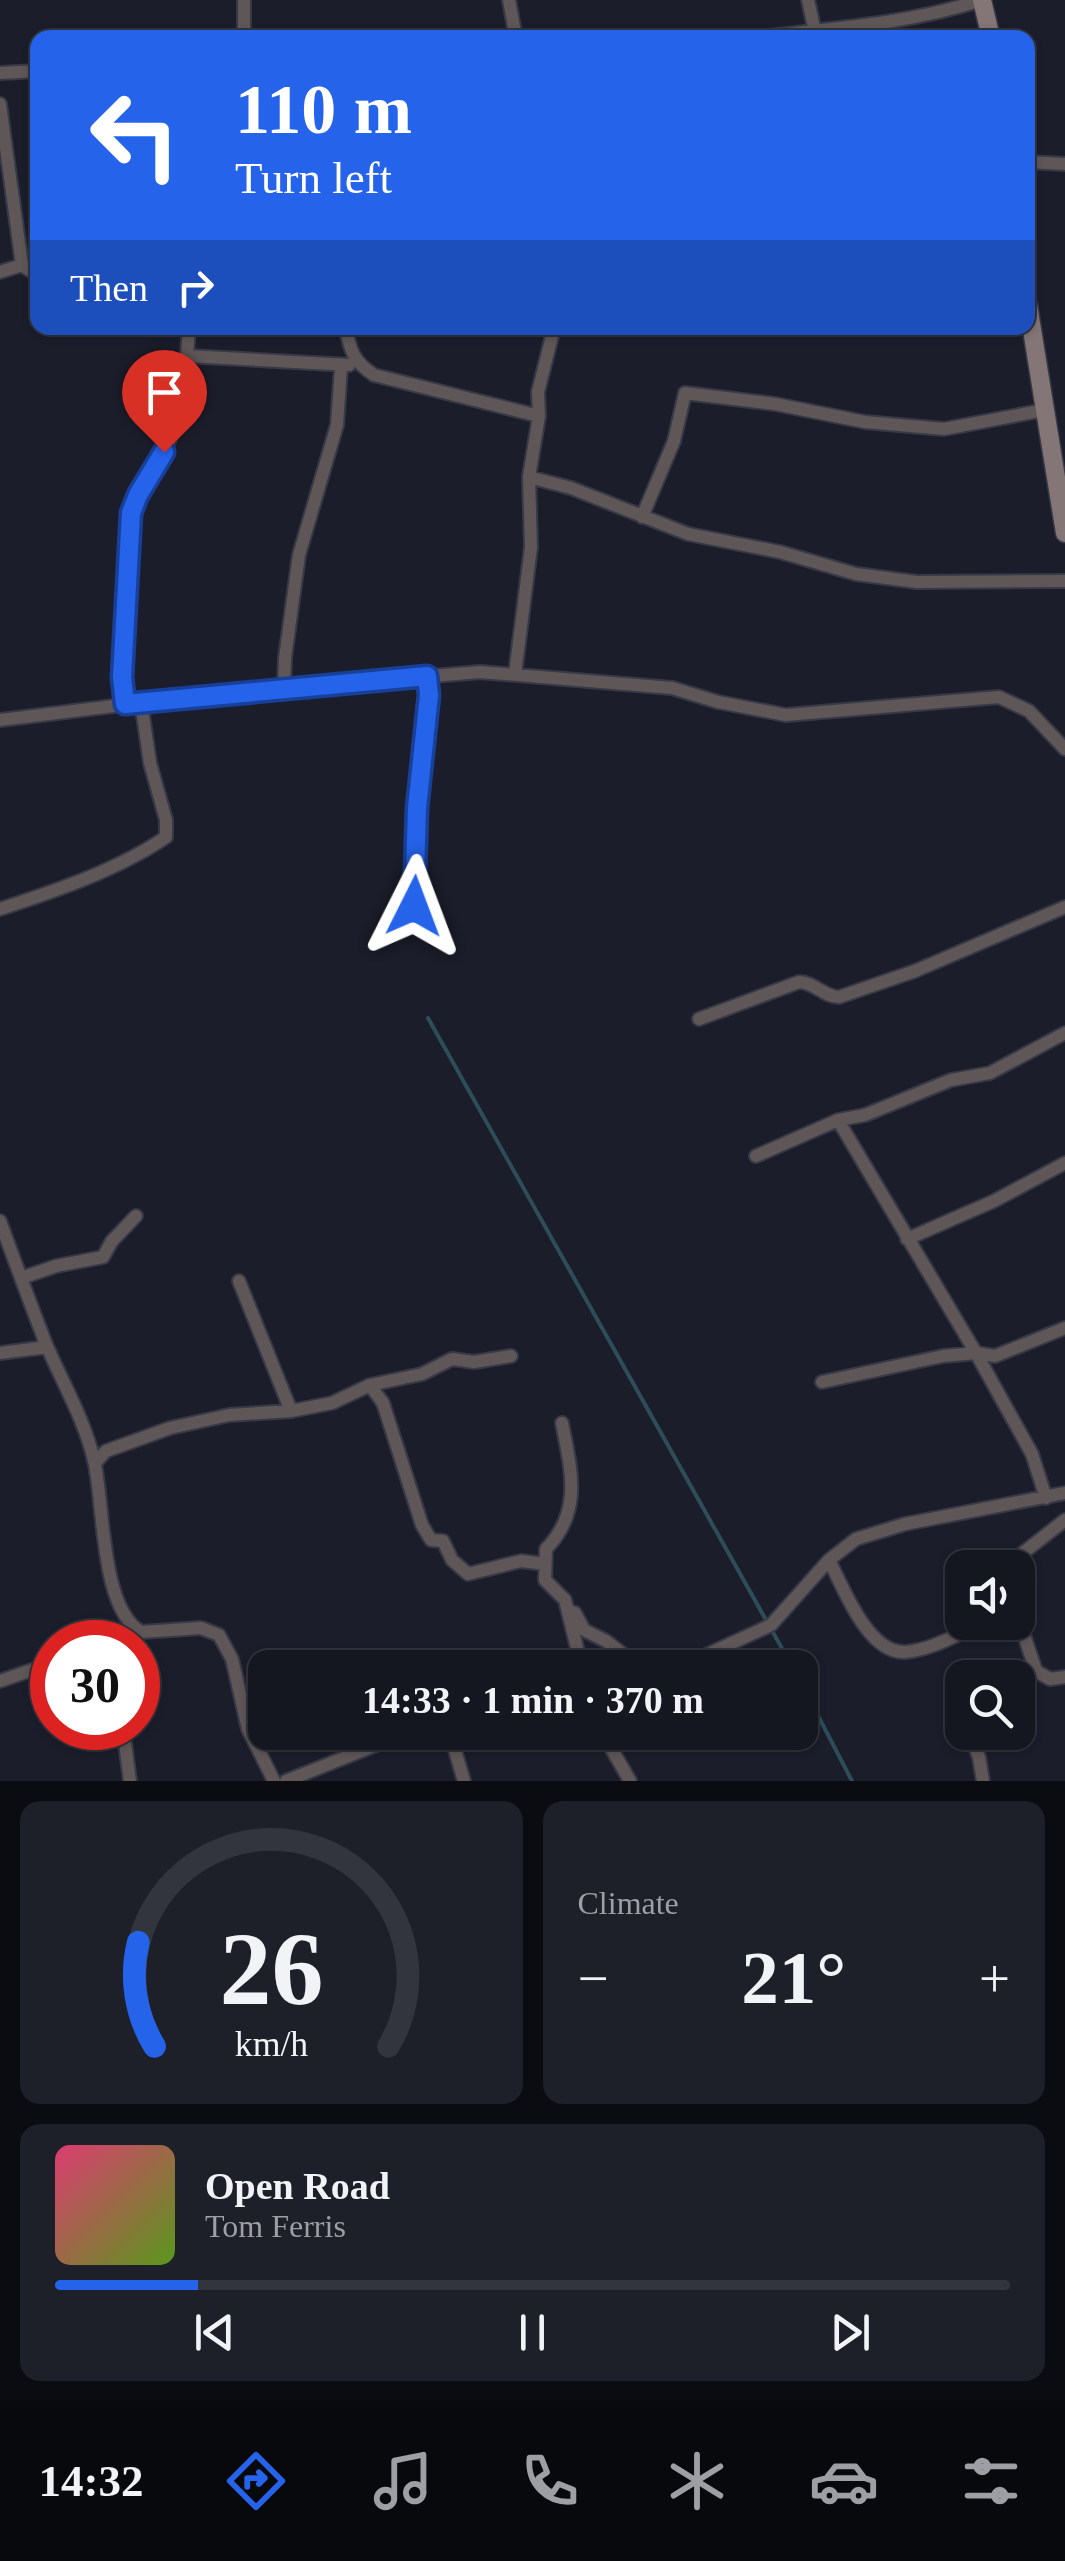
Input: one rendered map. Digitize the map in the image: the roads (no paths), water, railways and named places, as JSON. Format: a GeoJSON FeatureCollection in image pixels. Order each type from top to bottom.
{"type":"FeatureCollection","features":[{"type":"Feature","properties":{"kind":"street"},"geometry":{"type":"LineString","coordinates":[[244,0],[244,30]]}},
{"type":"Feature","properties":{"kind":"street"},"geometry":{"type":"LineString","coordinates":[[509,0],[515,30]]}},
{"type":"Feature","properties":{"kind":"street"},"geometry":{"type":"LineString","coordinates":[[808,0],[815,30]]}},
{"type":"Feature","properties":{"kind":"street"},"geometry":{"type":"LineString","coordinates":[[830,30],[932,16],[982,0],[989,30]]}},
{"type":"Feature","properties":{"kind":"street"},"geometry":{"type":"LineString","coordinates":[[0,73],[30,71]]}},
{"type":"Feature","properties":{"kind":"street"},"geometry":{"type":"LineString","coordinates":[[0,104],[22,264],[30,270]]}},
{"type":"Feature","properties":{"kind":"street"},"geometry":{"type":"LineString","coordinates":[[1035,162],[1065,164]]}},
{"type":"Feature","properties":{"kind":"street"},"geometry":{"type":"LineString","coordinates":[[0,272],[22,264]]}},
{"type":"Feature","properties":{"kind":"street"},"geometry":{"type":"LineString","coordinates":[[125,704],[122,677],[131,513],[164,452],[182,404],[188,335]]}},
{"type":"Feature","properties":{"kind":"street"},"geometry":{"type":"LineString","coordinates":[[347,335],[356,364],[374,375],[539,416]]}},
{"type":"Feature","properties":{"kind":"street"},"geometry":{"type":"LineString","coordinates":[[515,674],[531,547],[529,477],[539,416],[538,392],[552,335]]}},
{"type":"Feature","properties":{"kind":"street"},"geometry":{"type":"LineString","coordinates":[[1033,335],[1045,410],[1058,452],[1065,533]]}},
{"type":"Feature","properties":{"kind":"street"},"geometry":{"type":"LineString","coordinates":[[187,356],[341,367],[356,364]]}},
{"type":"Feature","properties":{"kind":"street"},"geometry":{"type":"LineString","coordinates":[[284,688],[284,658],[299,555],[337,425],[341,367]]}},
{"type":"Feature","properties":{"kind":"street"},"geometry":{"type":"LineString","coordinates":[[642,518],[674,441],[685,393],[775,404],[865,422],[944,429],[1045,410]]}},
{"type":"Feature","properties":{"kind":"street"},"geometry":{"type":"LineString","coordinates":[[529,477],[572,488],[688,534],[780,552],[856,574],[918,582],[1065,581]]}},
{"type":"Feature","properties":{"kind":"street"},"geometry":{"type":"LineString","coordinates":[[0,720],[141,702],[480,672],[672,688],[718,702],[786,715],[999,697],[1029,710],[1065,749]]}},
{"type":"Feature","properties":{"kind":"street"},"geometry":{"type":"LineString","coordinates":[[414,906],[417,808],[429,695],[427,676]]}},
{"type":"Feature","properties":{"kind":"street"},"geometry":{"type":"LineString","coordinates":[[0,909],[44,895],[146,851],[166,837],[166,820],[150,763],[141,702]]}},
{"type":"Feature","properties":{"kind":"street"},"geometry":{"type":"LineString","coordinates":[[699,1019],[798,982],[839,997],[915,970],[1065,906]]}},
{"type":"Feature","properties":{"kind":"street"},"geometry":{"type":"LineString","coordinates":[[756,1156],[838,1120],[865,1115],[951,1080],[990,1073],[1065,1033]]}},
{"type":"Feature","properties":{"kind":"street"},"geometry":{"type":"LineString","coordinates":[[717,1650],[771,1625],[829,1560],[856,1540],[878,1531],[1059,1498],[838,1120]]}},
{"type":"Feature","properties":{"kind":"street"},"geometry":{"type":"LineString","coordinates":[[907,1240],[994,1201],[1065,1163]]}},
{"type":"Feature","properties":{"kind":"street"},"geometry":{"type":"LineString","coordinates":[[22,1278],[56,1266],[103,1257],[112,1241],[136,1216]]}},
{"type":"Feature","properties":{"kind":"street"},"geometry":{"type":"LineString","coordinates":[[0,1221],[95,1463],[108,1558],[126,1620]]}},
{"type":"Feature","properties":{"kind":"street"},"geometry":{"type":"LineString","coordinates":[[239,1281],[291,1410]]}},
{"type":"Feature","properties":{"kind":"street"},"geometry":{"type":"LineString","coordinates":[[822,1382],[942,1356],[994,1356],[1065,1328]]}},
{"type":"Feature","properties":{"kind":"street"},"geometry":{"type":"LineString","coordinates":[[0,1353],[48,1347]]}},
{"type":"Feature","properties":{"kind":"street"},"geometry":{"type":"LineString","coordinates":[[95,1463],[106,1451],[170,1428],[229,1415],[332,1403],[370,1385],[422,1374],[452,1359],[474,1362],[511,1356]]}},
{"type":"Feature","properties":{"kind":"street"},"geometry":{"type":"LineString","coordinates":[[370,1385],[382,1403],[430,1540],[444,1541],[452,1560],[468,1574],[521,1562],[545,1564]]}},
{"type":"Feature","properties":{"kind":"street"},"geometry":{"type":"LineString","coordinates":[[562,1423],[572,1482],[570,1511],[562,1533],[546,1549],[545,1580],[565,1600],[578,1650]]}},
{"type":"Feature","properties":{"kind":"street"},"geometry":{"type":"LineString","coordinates":[[1027,1550],[1065,1520]]}},
{"type":"Feature","properties":{"kind":"street"},"geometry":{"type":"LineString","coordinates":[[829,1560],[861,1623],[876,1639],[893,1650],[905,1652],[945,1639]]}},
{"type":"Feature","properties":{"kind":"street"},"geometry":{"type":"LineString","coordinates":[[568,1610],[575,1612],[584,1630],[618,1650]]}},
{"type":"Feature","properties":{"kind":"street"},"geometry":{"type":"LineString","coordinates":[[160,1631],[201,1628],[219,1635],[232,1660],[248,1729],[274,1781]]}},
{"type":"Feature","properties":{"kind":"street"},"geometry":{"type":"LineString","coordinates":[[1026,1640],[1036,1672],[1050,1679],[1065,1677]]}},
{"type":"Feature","properties":{"kind":"street"},"geometry":{"type":"LineString","coordinates":[[0,1681],[30,1671]]}},
{"type":"Feature","properties":{"kind":"street"},"geometry":{"type":"LineString","coordinates":[[126,1750],[130,1781]]}},
{"type":"Feature","properties":{"kind":"street"},"geometry":{"type":"LineString","coordinates":[[286,1781],[364,1750]]}},
{"type":"Feature","properties":{"kind":"street"},"geometry":{"type":"LineString","coordinates":[[455,1750],[464,1781]]}},
{"type":"Feature","properties":{"kind":"street"},"geometry":{"type":"LineString","coordinates":[[612,1750],[630,1781]]}},
{"type":"Feature","properties":{"kind":"street"},"geometry":{"type":"LineString","coordinates":[[976,1750],[982,1781]]}},
{"type":"Feature","properties":{"kind":"waterway"},"geometry":{"type":"LineString","coordinates":[[428,1018],[783,1650]]}},
{"type":"Feature","properties":{"kind":"waterway"},"geometry":{"type":"LineString","coordinates":[[818,1716],[852,1781]]}}]}
